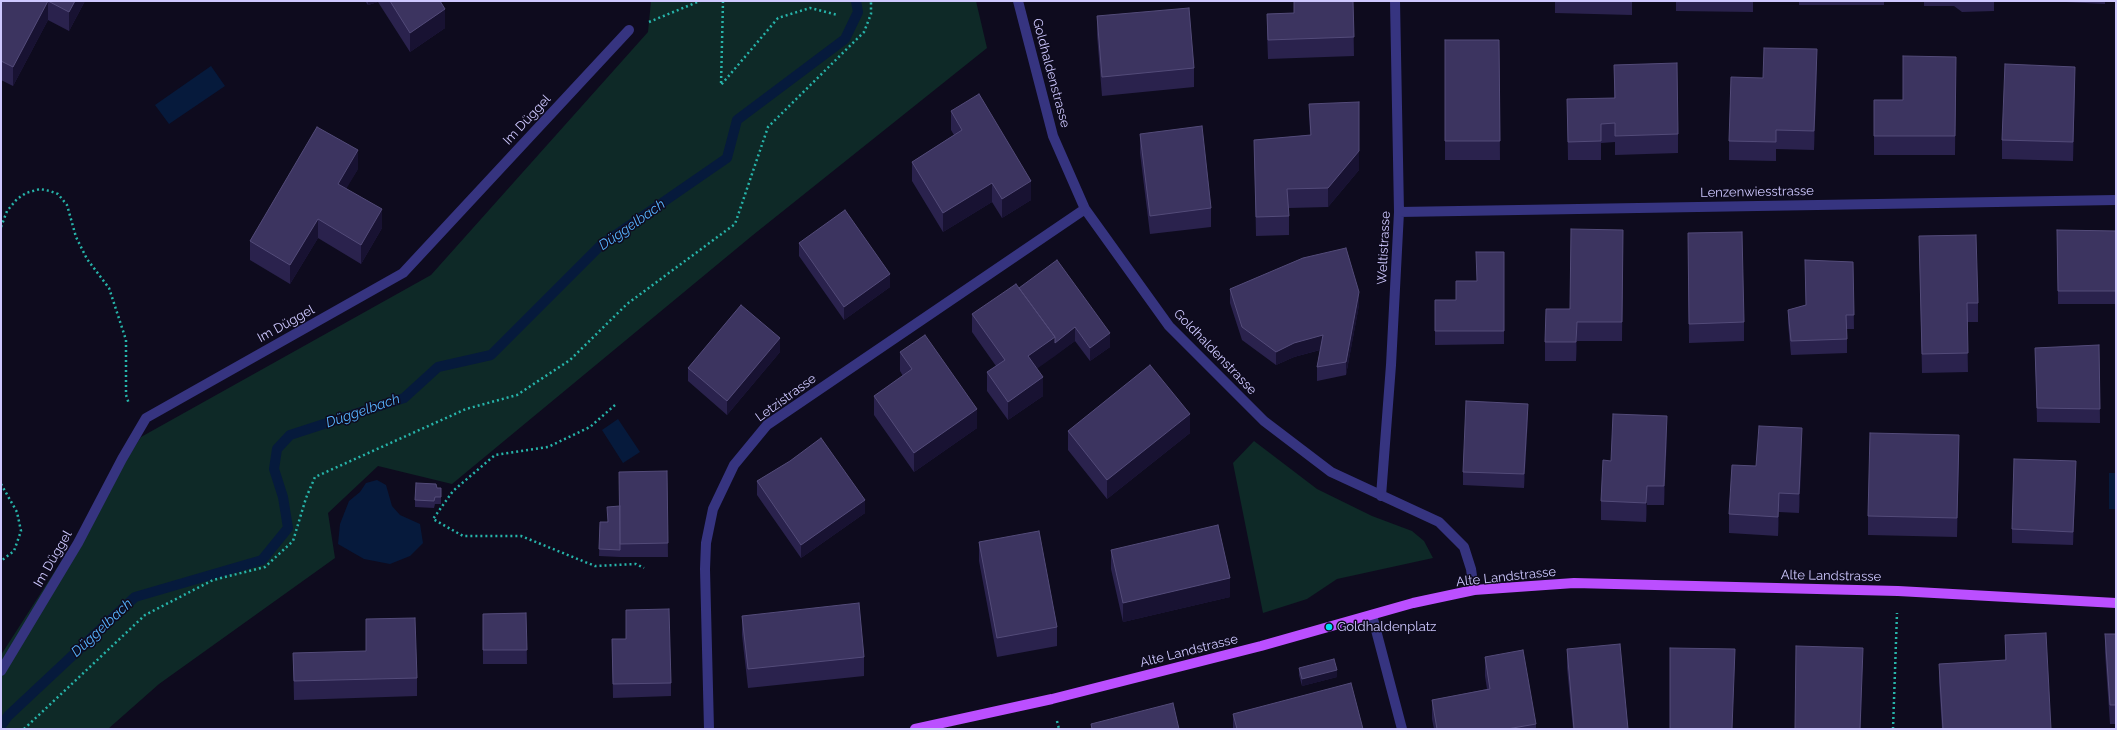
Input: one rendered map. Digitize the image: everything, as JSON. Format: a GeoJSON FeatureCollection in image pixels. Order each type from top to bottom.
{"type":"FeatureCollection","features":[{"type":"Feature","properties":{"kind":"main road","name":"Alte Landstrasse"},"geometry":{"type":"LineString","coordinates":[[915,729],[1052,699],[1261,646],[1413,603],[1474,590],[1574,583],[1898,591],[2116,603]]}},
{"type":"Feature","properties":{"kind":"street","name":"Goldhaldenstrasse"},"geometry":{"type":"LineString","coordinates":[[1018,1],[1053,136],[1085,209],[1169,326],[1264,421],[1331,472],[1439,522],[1464,547],[1471,569],[1474,590]]}},
{"type":"Feature","properties":{"kind":"street","name":"Weltistrasse"},"geometry":{"type":"LineString","coordinates":[[1381,496],[1391,365],[1399,212],[1395,1]]}},
{"type":"Feature","properties":{"kind":"street","name":"Im Düggel"},"geometry":{"type":"LineString","coordinates":[[1,671],[78,543],[122,459],[146,418],[403,273],[630,30]]}},
{"type":"Feature","properties":{"kind":"street","name":"Lenzenwiesstrasse"},"geometry":{"type":"LineString","coordinates":[[1399,212],[2116,200]]}},
{"type":"Feature","properties":{"kind":"street","name":"Letzistrasse"},"geometry":{"type":"LineString","coordinates":[[709,729],[705,569],[706,543],[713,509],[734,465],[768,425],[1085,209]]}},
{"type":"Feature","properties":{"kind":"street"},"geometry":{"type":"LineString","coordinates":[[1372,615],[1402,729]]}},
{"type":"Feature","properties":{"kind":"path"},"geometry":{"type":"LineString","coordinates":[[630,30],[700,1]]}},
{"type":"Feature","properties":{"kind":"path"},"geometry":{"type":"LineString","coordinates":[[723,1],[721,85],[778,18],[810,8],[838,15]]}},
{"type":"Feature","properties":{"kind":"path"},"geometry":{"type":"LineString","coordinates":[[24,729],[145,615],[213,580],[265,567],[293,541],[306,498],[315,477],[466,409],[517,394],[570,360],[627,304],[735,224],[768,127],[864,32],[871,14],[871,1]]}},
{"type":"Feature","properties":{"kind":"path"},"geometry":{"type":"LineString","coordinates":[[1,227],[7,211],[17,199],[26,193],[40,189],[50,191],[58,194],[67,205],[76,238],[87,259],[109,288],[126,340],[126,395],[130,406],[146,418]]}},
{"type":"Feature","properties":{"kind":"path"},"geometry":{"type":"LineString","coordinates":[[615,405],[590,427],[548,448],[495,455],[453,491],[433,519],[463,536],[521,536],[595,566],[636,564],[644,568]]}},
{"type":"Feature","properties":{"kind":"path"},"geometry":{"type":"LineString","coordinates":[[1,484],[17,512],[21,532],[14,550],[1,561]]}},
{"type":"Feature","properties":{"kind":"path"},"geometry":{"type":"LineString","coordinates":[[1893,729],[1898,591]]}},
{"type":"Feature","properties":{"kind":"green space"},"geometry":{"type":"Polygon","coordinates":[[[651,1],[976,1],[987,48],[753,235],[452,484],[378,466],[328,513],[335,558],[159,684],[108,729],[1,729],[1,655],[141,437],[431,275],[648,32],[651,1]]]}},
{"type":"Feature","properties":{"kind":"green space","name":"Goldhaldenplatz"},"geometry":{"type":"Polygon","coordinates":[[[1254,441],[1317,489],[1372,516],[1412,531],[1424,541],[1433,558],[1337,579],[1307,599],[1263,613],[1233,463],[1254,441]]]}},
{"type":"Feature","properties":{"kind":"water"},"geometry":{"type":"Polygon","coordinates":[[[211,66],[225,86],[169,124],[155,105],[211,66]]]}},
{"type":"Feature","properties":{"kind":"water"},"geometry":{"type":"Polygon","coordinates":[[[618,419],[640,452],[623,463],[602,430],[618,419]]]}},
{"type":"Feature","properties":{"kind":"water"},"geometry":{"type":"Polygon","coordinates":[[[2109,473],[2116,473],[2116,509],[2109,509],[2109,473]]]}},
{"type":"Feature","properties":{"kind":"water"},"geometry":{"type":"Polygon","coordinates":[[[377,480],[386,485],[392,506],[400,515],[420,524],[423,543],[410,556],[390,564],[364,559],[338,544],[340,524],[349,501],[360,492],[366,483],[377,480]]]}},
{"type":"Feature","properties":{"kind":"building"},"geometry":{"type":"Polygon","coordinates":[[[1,1],[48,1],[13,67],[1,61],[1,1]]]}},
{"type":"Feature","properties":{"kind":"building"},"geometry":{"type":"Polygon","coordinates":[[[48,1],[75,1],[69,12],[48,1]]]}},
{"type":"Feature","properties":{"kind":"building"},"geometry":{"type":"Polygon","coordinates":[[[390,1],[440,1],[445,9],[410,33],[390,1]]]}},
{"type":"Feature","properties":{"kind":"building"},"geometry":{"type":"Polygon","coordinates":[[[1294,1],[1353,1],[1354,37],[1268,40],[1267,14],[1294,13],[1294,1]]]}},
{"type":"Feature","properties":{"kind":"building"},"geometry":{"type":"Polygon","coordinates":[[[1189,8],[1194,68],[1102,77],[1097,16],[1189,8]]]}},
{"type":"Feature","properties":{"kind":"building"},"geometry":{"type":"Polygon","coordinates":[[[1445,40],[1499,40],[1500,141],[1445,141],[1445,40]]]}},
{"type":"Feature","properties":{"kind":"building"},"geometry":{"type":"Polygon","coordinates":[[[1764,48],[1817,49],[1814,131],[1776,130],[1776,142],[1729,141],[1731,77],[1763,78],[1764,48]]]}},
{"type":"Feature","properties":{"kind":"building"},"geometry":{"type":"Polygon","coordinates":[[[1903,56],[1956,57],[1955,136],[1874,136],[1874,100],[1903,100],[1903,56]]]}},
{"type":"Feature","properties":{"kind":"building"},"geometry":{"type":"Polygon","coordinates":[[[1677,63],[1678,134],[1615,136],[1615,123],[1601,124],[1601,141],[1568,142],[1567,99],[1615,98],[1614,65],[1677,63]]]}},
{"type":"Feature","properties":{"kind":"building"},"geometry":{"type":"Polygon","coordinates":[[[2005,64],[2075,67],[2073,142],[2002,140],[2005,64]]]}},
{"type":"Feature","properties":{"kind":"building"},"geometry":{"type":"Polygon","coordinates":[[[979,94],[1031,181],[1002,199],[992,183],[943,213],[912,162],[962,130],[951,111],[979,94]]]}},
{"type":"Feature","properties":{"kind":"building"},"geometry":{"type":"Polygon","coordinates":[[[1359,102],[1359,151],[1328,188],[1287,189],[1289,216],[1256,217],[1254,140],[1311,135],[1309,104],[1359,102]]]}},
{"type":"Feature","properties":{"kind":"building"},"geometry":{"type":"Polygon","coordinates":[[[1202,126],[1211,208],[1150,216],[1140,134],[1202,126]]]}},
{"type":"Feature","properties":{"kind":"building"},"geometry":{"type":"Polygon","coordinates":[[[317,127],[358,150],[338,184],[382,209],[361,245],[318,219],[290,265],[250,241],[317,127]]]}},
{"type":"Feature","properties":{"kind":"building"},"geometry":{"type":"Polygon","coordinates":[[[845,210],[890,274],[844,307],[799,243],[845,210]]]}},
{"type":"Feature","properties":{"kind":"building"},"geometry":{"type":"Polygon","coordinates":[[[1571,229],[1623,230],[1622,322],[1577,322],[1576,342],[1545,342],[1546,309],[1570,309],[1571,229]]]}},
{"type":"Feature","properties":{"kind":"building"},"geometry":{"type":"Polygon","coordinates":[[[2057,230],[2116,231],[2116,291],[2058,291],[2057,230]]]}},
{"type":"Feature","properties":{"kind":"building"},"geometry":{"type":"Polygon","coordinates":[[[1742,232],[1744,322],[1689,324],[1688,233],[1742,232]]]}},
{"type":"Feature","properties":{"kind":"building"},"geometry":{"type":"Polygon","coordinates":[[[1976,235],[1978,303],[1967,303],[1968,353],[1922,354],[1919,236],[1976,235]]]}},
{"type":"Feature","properties":{"kind":"building"},"geometry":{"type":"Polygon","coordinates":[[[1346,248],[1359,292],[1346,362],[1317,367],[1323,335],[1294,343],[1276,352],[1242,327],[1230,289],[1303,258],[1346,248]]]}},
{"type":"Feature","properties":{"kind":"building"},"geometry":{"type":"Polygon","coordinates":[[[1476,252],[1504,252],[1504,331],[1435,331],[1435,300],[1456,300],[1456,281],[1477,281],[1476,252]]]}},
{"type":"Feature","properties":{"kind":"building"},"geometry":{"type":"Polygon","coordinates":[[[1057,260],[1110,333],[1090,348],[1075,327],[1055,343],[1055,337],[1019,288],[1057,260]]]}},
{"type":"Feature","properties":{"kind":"building"},"geometry":{"type":"Polygon","coordinates":[[[1805,260],[1853,262],[1854,315],[1846,315],[1847,339],[1791,341],[1788,310],[1806,305],[1805,260]]]}},
{"type":"Feature","properties":{"kind":"building"},"geometry":{"type":"Polygon","coordinates":[[[1016,284],[1055,337],[1028,356],[1043,377],[1008,402],[987,372],[1005,360],[972,314],[1016,284]]]}},
{"type":"Feature","properties":{"kind":"building"},"geometry":{"type":"Polygon","coordinates":[[[741,305],[780,338],[727,401],[688,368],[741,305]]]}},
{"type":"Feature","properties":{"kind":"building"},"geometry":{"type":"Polygon","coordinates":[[[925,335],[977,409],[914,453],[874,396],[912,369],[900,352],[925,335]]]}},
{"type":"Feature","properties":{"kind":"building"},"geometry":{"type":"Polygon","coordinates":[[[2099,345],[2100,409],[2037,408],[2035,348],[2099,345]]]}},
{"type":"Feature","properties":{"kind":"building"},"geometry":{"type":"Polygon","coordinates":[[[1150,365],[1190,414],[1107,480],[1068,431],[1150,365]]]}},
{"type":"Feature","properties":{"kind":"building"},"geometry":{"type":"Polygon","coordinates":[[[1466,401],[1528,404],[1524,474],[1463,472],[1466,401]]]}},
{"type":"Feature","properties":{"kind":"building"},"geometry":{"type":"Polygon","coordinates":[[[1613,414],[1667,416],[1664,486],[1647,486],[1646,503],[1601,501],[1603,460],[1611,461],[1613,414]]]}},
{"type":"Feature","properties":{"kind":"building"},"geometry":{"type":"Polygon","coordinates":[[[1759,426],[1802,428],[1799,494],[1779,493],[1778,517],[1729,514],[1732,465],[1756,466],[1759,426]]]}},
{"type":"Feature","properties":{"kind":"building"},"geometry":{"type":"Polygon","coordinates":[[[1870,433],[1959,435],[1957,518],[1868,516],[1870,433]]]}},
{"type":"Feature","properties":{"kind":"building"},"geometry":{"type":"Polygon","coordinates":[[[821,438],[865,500],[801,545],[757,481],[790,461],[821,438]]]}},
{"type":"Feature","properties":{"kind":"building"},"geometry":{"type":"Polygon","coordinates":[[[2014,459],[2076,461],[2073,532],[2012,529],[2014,459]]]}},
{"type":"Feature","properties":{"kind":"building"},"geometry":{"type":"Polygon","coordinates":[[[667,471],[668,543],[620,544],[619,472],[667,471]]]}},
{"type":"Feature","properties":{"kind":"building"},"geometry":{"type":"Polygon","coordinates":[[[416,483],[436,484],[437,488],[441,488],[441,497],[435,497],[434,501],[415,500],[416,483]]]}},
{"type":"Feature","properties":{"kind":"building"},"geometry":{"type":"Polygon","coordinates":[[[620,506],[620,550],[599,549],[600,522],[608,522],[607,507],[620,506]]]}},
{"type":"Feature","properties":{"kind":"building"},"geometry":{"type":"Polygon","coordinates":[[[1218,525],[1230,578],[1123,603],[1111,550],[1218,525]]]}},
{"type":"Feature","properties":{"kind":"building"},"geometry":{"type":"Polygon","coordinates":[[[1039,531],[1057,627],[997,638],[979,542],[1039,531]]]}},
{"type":"Feature","properties":{"kind":"building"},"geometry":{"type":"Polygon","coordinates":[[[859,603],[864,657],[748,669],[742,616],[859,603]]]}},
{"type":"Feature","properties":{"kind":"building"},"geometry":{"type":"Polygon","coordinates":[[[669,609],[671,683],[613,684],[612,639],[626,639],[626,610],[669,609]]]}},
{"type":"Feature","properties":{"kind":"building"},"geometry":{"type":"Polygon","coordinates":[[[526,613],[527,650],[483,650],[483,614],[526,613]]]}},
{"type":"Feature","properties":{"kind":"building"},"geometry":{"type":"Polygon","coordinates":[[[415,618],[417,678],[294,681],[293,653],[366,651],[366,619],[415,618]]]}},
{"type":"Feature","properties":{"kind":"building"},"geometry":{"type":"Polygon","coordinates":[[[2046,633],[2051,729],[1943,729],[1939,664],[2006,660],[2005,635],[2046,633]]]}},
{"type":"Feature","properties":{"kind":"building"},"geometry":{"type":"Polygon","coordinates":[[[2105,634],[2116,634],[2116,705],[2110,705],[2105,634]]]}},
{"type":"Feature","properties":{"kind":"building"},"geometry":{"type":"Polygon","coordinates":[[[1620,644],[1628,729],[1574,729],[1567,649],[1620,644]]]}},
{"type":"Feature","properties":{"kind":"building"},"geometry":{"type":"Polygon","coordinates":[[[1796,646],[1863,648],[1860,729],[1795,729],[1796,646]]]}},
{"type":"Feature","properties":{"kind":"building"},"geometry":{"type":"Polygon","coordinates":[[[1670,648],[1735,649],[1732,729],[1670,729],[1670,648]]]}},
{"type":"Feature","properties":{"kind":"building"},"geometry":{"type":"Polygon","coordinates":[[[1523,650],[1536,724],[1507,729],[1437,729],[1432,700],[1490,689],[1485,657],[1523,650]]]}},
{"type":"Feature","properties":{"kind":"building"},"geometry":{"type":"Polygon","coordinates":[[[1334,659],[1337,670],[1302,679],[1299,668],[1334,659]]]}},
{"type":"Feature","properties":{"kind":"building"},"geometry":{"type":"Polygon","coordinates":[[[1351,683],[1363,729],[1237,729],[1233,714],[1351,683]]]}},
{"type":"Feature","properties":{"kind":"building"},"geometry":{"type":"Polygon","coordinates":[[[1173,703],[1179,729],[1092,729],[1091,724],[1173,703]]]}},
{"type":"Feature","properties":{"kind":"waterway","name":"Düggelbach"},"geometry":{"type":"LineString","coordinates":[[1,726],[8,716],[135,597],[262,560],[288,528],[283,497],[274,469],[277,449],[290,435],[404,398],[438,367],[491,355],[601,245],[727,158],[737,120],[845,39],[858,12],[856,1]]}},
{"type":"Feature","properties":{"kind":"place","name":"Goldhaldenplatz"},"geometry":{"type":"Point","coordinates":[1329,627]}}]}
